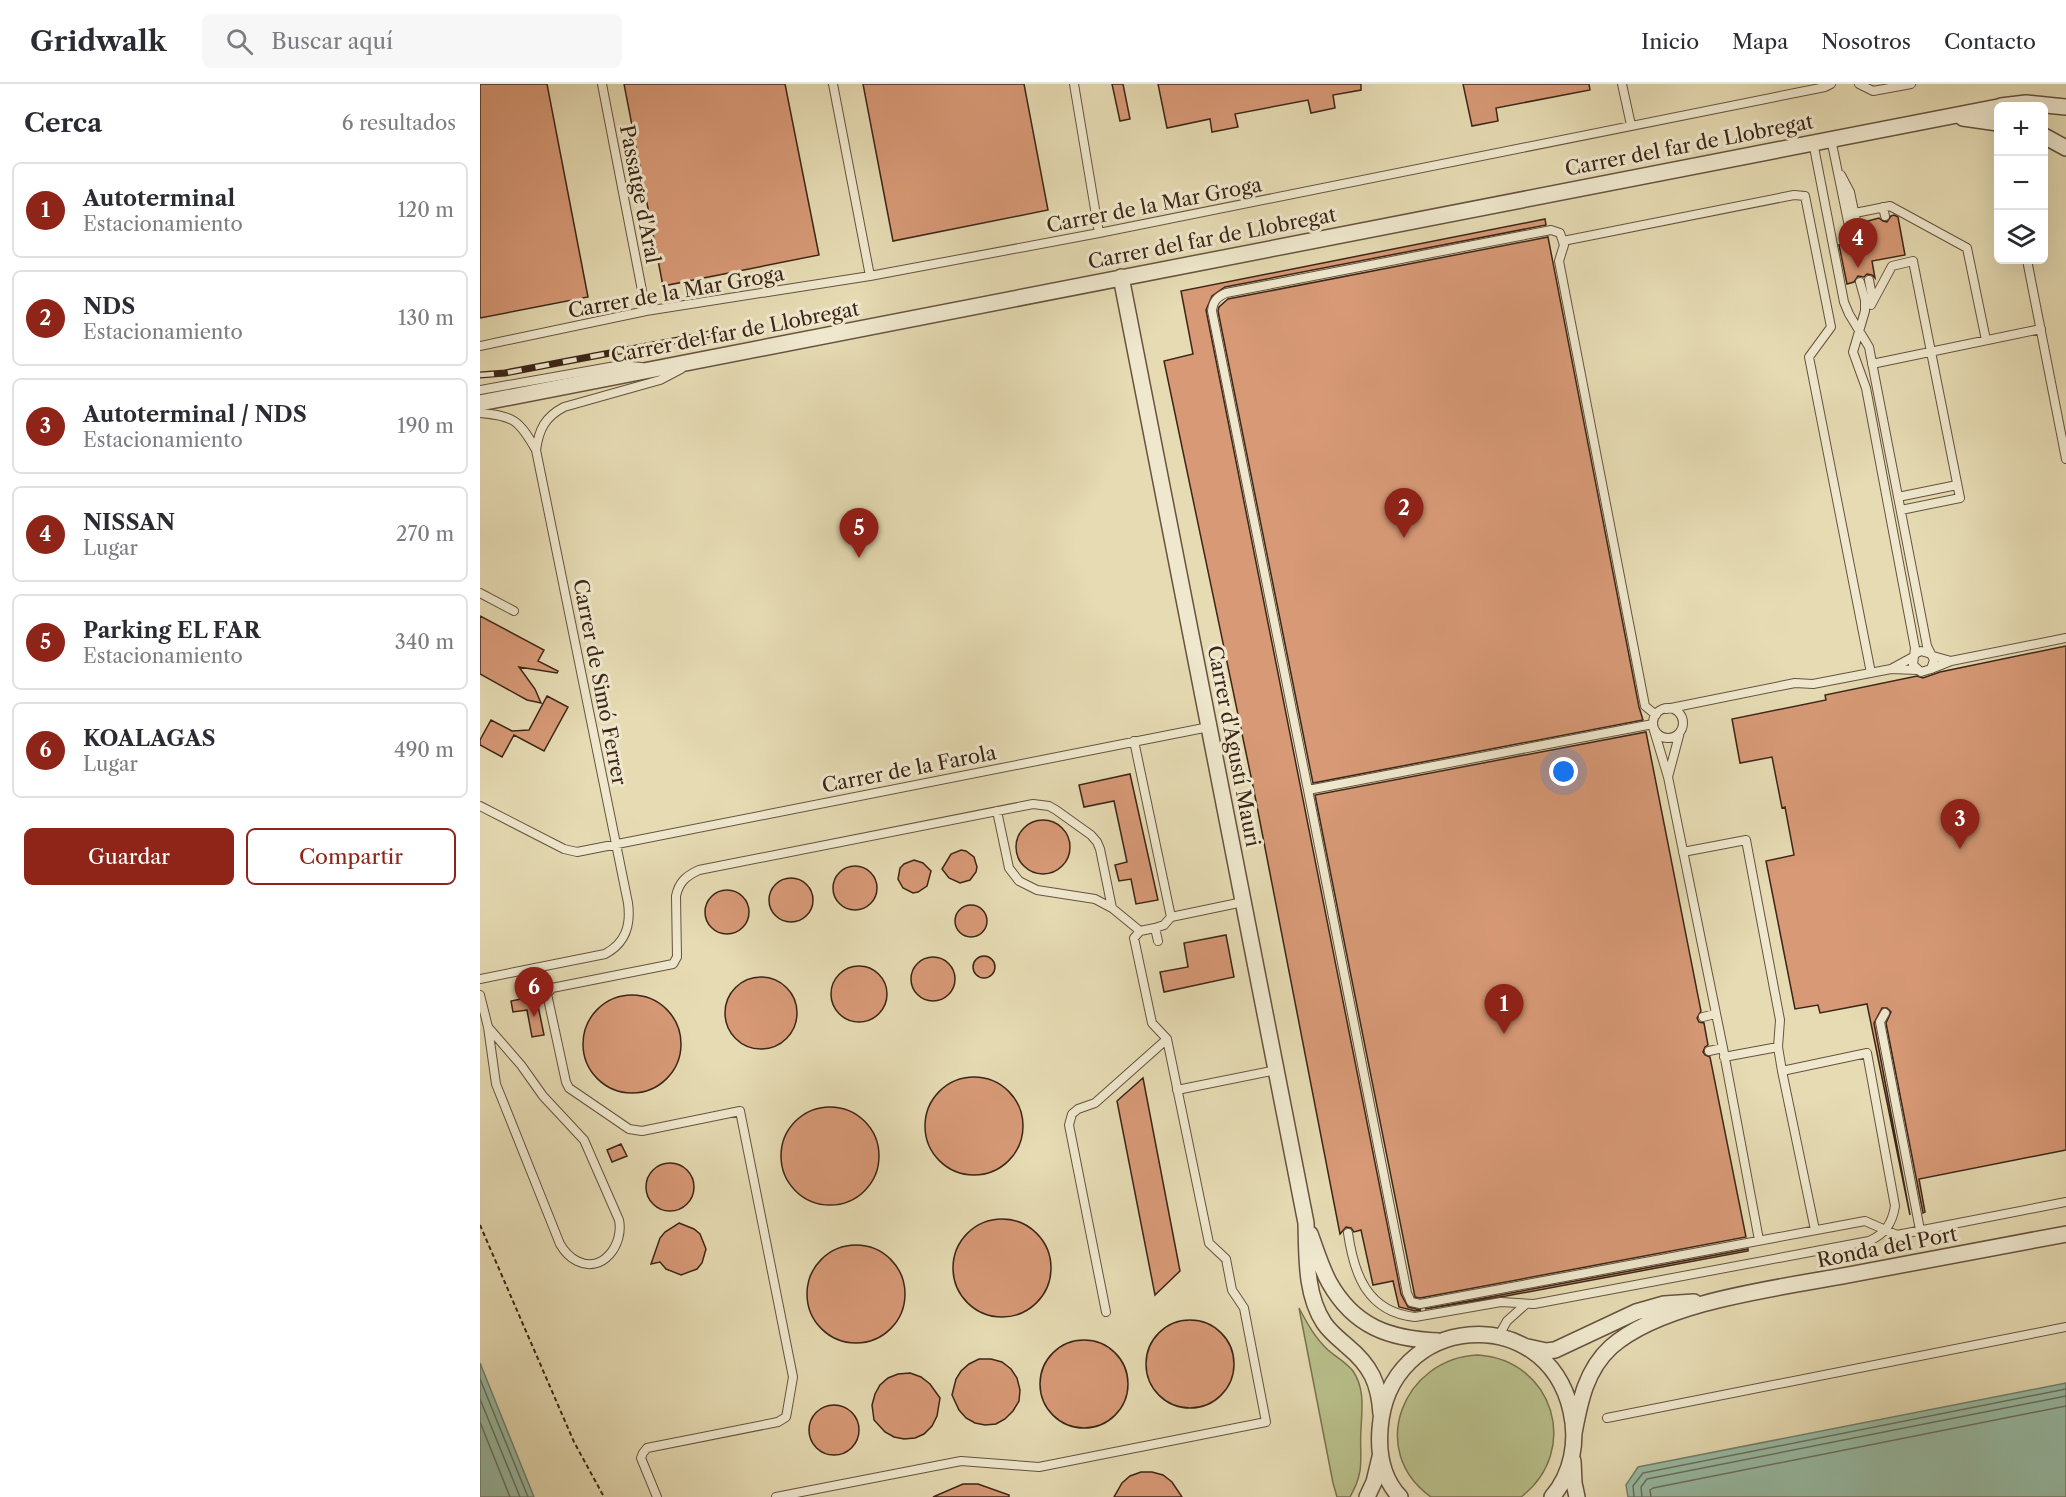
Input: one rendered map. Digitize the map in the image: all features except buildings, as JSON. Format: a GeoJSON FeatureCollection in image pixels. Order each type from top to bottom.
{"type":"FeatureCollection","features":[{"type":"Feature","properties":{"kind":"street","name":"Carrer del far de Llobregat"},"geometry":{"type":"LineString","coordinates":[[2048,104],[2066,107]]}},
{"type":"Feature","properties":{"kind":"street","name":"Carrer del far de Llobregat"},"geometry":{"type":"LineString","coordinates":[[480,403],[1994,108]]}},
{"type":"Feature","properties":{"kind":"street"},"geometry":{"type":"LineString","coordinates":[[1952,116],[1994,122]]}},
{"type":"Feature","properties":{"kind":"street"},"geometry":{"type":"LineString","coordinates":[[2048,138],[2066,148]]}},
{"type":"Feature","properties":{"kind":"street","name":"Carrer d'Agustí Mauri"},"geometry":{"type":"LineString","coordinates":[[1121,277],[1306,1223]]}},
{"type":"Feature","properties":{"kind":"street"},"geometry":{"type":"LineString","coordinates":[[1306,1223],[1328,1280],[1346,1306],[1360,1320],[1390,1335],[1412,1340],[1440,1341]]}},
{"type":"Feature","properties":{"kind":"street"},"geometry":{"type":"LineString","coordinates":[[1306,1223],[1308,1276],[1318,1313],[1332,1333],[1366,1364],[1377,1386],[1381,1414],[1380,1457],[1374,1482],[1367,1497]]}},
{"type":"Feature","properties":{"kind":"street","name":"Ronda del Port"},"geometry":{"type":"LineString","coordinates":[[1715,1300],[2066,1234]]}},
{"type":"Feature","properties":{"kind":"street"},"geometry":{"type":"LineString","coordinates":[[1381,1414],[1386,1395],[1401,1370],[1420,1352],[1440,1341],[1461,1335],[1479,1334],[1546,1351],[1555,1350],[1649,1307],[1715,1300]]}},
{"type":"Feature","properties":{"kind":"street"},"geometry":{"type":"LineString","coordinates":[[1577,1497],[1574,1483],[1574,1433],[1580,1400],[1597,1365],[1623,1338],[1648,1323],[1715,1300]]}},
{"type":"Feature","properties":{"kind":"street"},"geometry":{"type":"LineString","coordinates":[[1524,1346],[1545,1362],[1564,1388],[1569,1402],[1574,1433]]}},
{"type":"Feature","properties":{"kind":"street"},"geometry":{"type":"LineString","coordinates":[[1552,1497],[1567,1473],[1573,1454]]}},
{"type":"Feature","properties":{"kind":"street"},"geometry":{"type":"LineString","coordinates":[[1380,1457],[1388,1480],[1400,1497]]}},
{"type":"Feature","properties":{"kind":"lane","name":"Passatge d'Aral"},"geometry":{"type":"LineString","coordinates":[[602,84],[646,310]]}},
{"type":"Feature","properties":{"kind":"lane"},"geometry":{"type":"LineString","coordinates":[[833,84],[870,276]]}},
{"type":"Feature","properties":{"kind":"lane"},"geometry":{"type":"LineString","coordinates":[[1074,84],[1099,233]]}},
{"type":"Feature","properties":{"kind":"lane"},"geometry":{"type":"LineString","coordinates":[[1622,84],[1631,125]]}},
{"type":"Feature","properties":{"kind":"lane","name":"Carrer de la Mar Groga"},"geometry":{"type":"LineString","coordinates":[[480,345],[646,310],[870,276],[1099,233],[1826,87],[1831,84]]}},
{"type":"Feature","properties":{"kind":"lane"},"geometry":{"type":"LineString","coordinates":[[1859,84],[1874,91],[1911,84]]}},
{"type":"Feature","properties":{"kind":"lane"},"geometry":{"type":"LineString","coordinates":[[2048,104],[2066,100]]}},
{"type":"Feature","properties":{"kind":"lane"},"geometry":{"type":"LineString","coordinates":[[1831,139],[1837,168],[1856,241],[1855,213],[1850,192],[1837,168]]}},
{"type":"Feature","properties":{"kind":"lane"},"geometry":{"type":"LineString","coordinates":[[1813,142],[1844,302],[1849,314],[1861,325],[1869,346],[1927,646],[1934,663],[1931,669]]}},
{"type":"Feature","properties":{"kind":"lane"},"geometry":{"type":"LineString","coordinates":[[1563,241],[1794,195],[1805,196],[1831,327],[1809,357],[1871,673]]}},
{"type":"Feature","properties":{"kind":"lane"},"geometry":{"type":"LineString","coordinates":[[1855,213],[1890,206],[1967,248],[1986,340]]}},
{"type":"Feature","properties":{"kind":"lane"},"geometry":{"type":"LineString","coordinates":[[1883,207],[1885,216]]}},
{"type":"Feature","properties":{"kind":"lane"},"geometry":{"type":"LineString","coordinates":[[1656,715],[1645,706],[1559,261],[1563,249],[1560,233],[1551,230],[1219,296],[1213,303],[1212,312],[1408,1299],[1420,1304],[1865,1221],[1897,1235],[2066,1202]]}},
{"type":"Feature","properties":{"kind":"lane"},"geometry":{"type":"LineString","coordinates":[[1901,510],[1959,498],[1913,261],[1892,262],[1861,325],[1853,347],[1854,358],[1866,387],[1914,656],[1913,665],[1917,670]]}},
{"type":"Feature","properties":{"kind":"lane"},"geometry":{"type":"LineString","coordinates":[[2028,264],[2066,459]]}},
{"type":"Feature","properties":{"kind":"lane"},"geometry":{"type":"LineString","coordinates":[[1861,325],[1865,300],[1864,281],[1872,296],[1871,305]]}},
{"type":"Feature","properties":{"kind":"lane"},"geometry":{"type":"LineString","coordinates":[[1872,364],[2041,329]]}},
{"type":"Feature","properties":{"kind":"lane"},"geometry":{"type":"LineString","coordinates":[[536,450],[541,427],[554,412],[564,407],[660,380],[695,362]]}},
{"type":"Feature","properties":{"kind":"lane"},"geometry":{"type":"LineString","coordinates":[[480,390],[621,365],[660,368]]}},
{"type":"Feature","properties":{"kind":"lane"},"geometry":{"type":"LineString","coordinates":[[480,413],[513,420],[528,436],[536,450]]}},
{"type":"Feature","properties":{"kind":"lane","name":"Carrer de Simó Ferrer"},"geometry":{"type":"LineString","coordinates":[[480,980],[605,954],[623,939],[629,922],[628,903],[536,450]]}},
{"type":"Feature","properties":{"kind":"lane"},"geometry":{"type":"LineString","coordinates":[[1898,497],[1957,485]]}},
{"type":"Feature","properties":{"kind":"lane"},"geometry":{"type":"LineString","coordinates":[[480,593],[514,611]]}},
{"type":"Feature","properties":{"kind":"lane"},"geometry":{"type":"LineString","coordinates":[[1759,1240],[1668,777],[1653,725],[1656,715],[1665,709],[1795,683],[1814,684],[1891,669],[1925,672],[1951,661],[2066,638]]}},
{"type":"Feature","properties":{"kind":"lane"},"geometry":{"type":"LineString","coordinates":[[1891,669],[1925,651],[1951,661]]}},
{"type":"Feature","properties":{"kind":"lane"},"geometry":{"type":"LineString","coordinates":[[1668,777],[1681,729],[1690,708],[1699,702]]}},
{"type":"Feature","properties":{"kind":"lane"},"geometry":{"type":"LineString","coordinates":[[1653,725],[1658,735],[1662,737],[1672,737],[1681,729],[1679,714],[1675,710],[1665,709]]}},
{"type":"Feature","properties":{"kind":"lane"},"geometry":{"type":"LineString","coordinates":[[1308,790],[1653,725]]}},
{"type":"Feature","properties":{"kind":"lane","name":"Carrer de la Farola"},"geometry":{"type":"LineString","coordinates":[[480,806],[570,851],[577,852],[1209,727]]}},
{"type":"Feature","properties":{"kind":"lane"},"geometry":{"type":"LineString","coordinates":[[1134,741],[1171,917]]}},
{"type":"Feature","properties":{"kind":"lane"},"geometry":{"type":"LineString","coordinates":[[657,1497],[641,1458],[647,1448],[778,1422],[786,1417],[793,1377],[740,1111],[642,1131],[629,1129],[569,1088],[548,994],[552,988],[673,964],[677,957],[676,896],[678,887],[690,874],[699,870],[1033,804],[1049,806],[1091,835],[1100,849],[1112,908]]}},
{"type":"Feature","properties":{"kind":"lane"},"geometry":{"type":"LineString","coordinates":[[997,811],[1009,868],[1019,881],[1037,890],[1095,899],[1112,908],[1140,931]]}},
{"type":"Feature","properties":{"kind":"lane"},"geometry":{"type":"LineString","coordinates":[[1683,852],[1746,840],[1780,1020],[1778,1047],[1782,1071],[1815,1230]]}},
{"type":"Feature","properties":{"kind":"lane"},"geometry":{"type":"LineString","coordinates":[[776,1497],[961,1461],[1039,1467],[1266,1422],[1244,1308],[1232,1290],[1226,1259],[1209,1243],[1167,1039],[1152,1023],[1134,938],[1140,931],[1164,925],[1171,917],[1243,902]]}},
{"type":"Feature","properties":{"kind":"lane"},"geometry":{"type":"LineString","coordinates":[[1155,928],[1158,941]]}},
{"type":"Feature","properties":{"kind":"lane"},"geometry":{"type":"LineString","coordinates":[[480,995],[488,1028],[496,1084],[560,1244],[567,1254],[577,1261],[585,1264],[596,1263],[606,1258],[614,1250],[621,1230],[619,1220],[584,1140],[543,1096],[521,1065],[488,1028]]}},
{"type":"Feature","properties":{"kind":"lane"},"geometry":{"type":"LineString","coordinates":[[1885,1013],[1880,1022],[1920,1230]]}},
{"type":"Feature","properties":{"kind":"lane"},"geometry":{"type":"LineString","coordinates":[[1702,1017],[1715,1014]]}},
{"type":"Feature","properties":{"kind":"lane"},"geometry":{"type":"LineString","coordinates":[[1107,1312],[1069,1119],[1078,1109],[1095,1103],[1167,1039]]}},
{"type":"Feature","properties":{"kind":"lane"},"geometry":{"type":"LineString","coordinates":[[1709,1051],[1723,1053],[1778,1047]]}},
{"type":"Feature","properties":{"kind":"lane"},"geometry":{"type":"LineString","coordinates":[[1348,1233],[1353,1264],[1364,1287],[1379,1302],[1397,1312],[1415,1317],[1501,1302],[1534,1304],[1861,1243],[1880,1236],[1893,1219],[1895,1206],[1867,1053],[1782,1071]]}},
{"type":"Feature","properties":{"kind":"lane"},"geometry":{"type":"LineString","coordinates":[[1177,1090],[1276,1070]]}},
{"type":"Feature","properties":{"kind":"lane"},"geometry":{"type":"LineString","coordinates":[[1498,1337],[1507,1321],[1526,1304]]}},
{"type":"Feature","properties":{"kind":"lane"},"geometry":{"type":"LineString","coordinates":[[1607,1418],[2066,1327]]}},
{"type":"Feature","properties":{"kind":"path"},"geometry":{"type":"LineString","coordinates":[[480,1225],[573,1442],[604,1497]]}},
{"type":"Feature","properties":{"kind":"shaded area"},"geometry":{"type":"Polygon","coordinates":[[[1299,1308],[1319,1340],[1353,1371],[1361,1392],[1361,1463],[1358,1479],[1350,1497],[1337,1497],[1333,1483],[1299,1308]]]}},
{"type":"Feature","properties":{"kind":"shaded area"},"geometry":{"type":"Polygon","coordinates":[[[1478,1355],[1504,1361],[1525,1373],[1541,1390],[1550,1411],[1554,1433],[1550,1456],[1539,1478],[1521,1497],[1431,1497],[1411,1478],[1400,1456],[1398,1433],[1402,1410],[1413,1389],[1430,1372],[1452,1360],[1478,1355]]]}},
{"type":"Feature","properties":{"kind":"water"},"geometry":{"type":"Polygon","coordinates":[[[480,1363],[534,1497],[480,1497],[480,1363]]]}},
{"type":"Feature","properties":{"kind":"water"},"geometry":{"type":"Polygon","coordinates":[[[2066,1383],[2066,1497],[1628,1497],[1626,1485],[1638,1467],[2066,1383]]]}},
{"type":"Feature","properties":{"kind":"railway"},"geometry":{"type":"LineString","coordinates":[[480,375],[505,373],[710,334]]}},
{"type":"Feature","properties":{"kind":"place","name":"NISSAN"},"geometry":{"type":"Point","coordinates":[1858,268]}},
{"type":"Feature","properties":{"kind":"place","name":"NDS"},"geometry":{"type":"Point","coordinates":[1404,538]}},
{"type":"Feature","properties":{"kind":"place","name":"Parking EL FAR"},"geometry":{"type":"Point","coordinates":[859,558]}},
{"type":"Feature","properties":{"kind":"place","name":"Autoterminal / NDS"},"geometry":{"type":"Point","coordinates":[1960,849]}},
{"type":"Feature","properties":{"kind":"place","name":"KOALAGAS"},"geometry":{"type":"Point","coordinates":[534,1017]}},
{"type":"Feature","properties":{"kind":"place","name":"Autoterminal"},"geometry":{"type":"Point","coordinates":[1504,1034]}}]}
